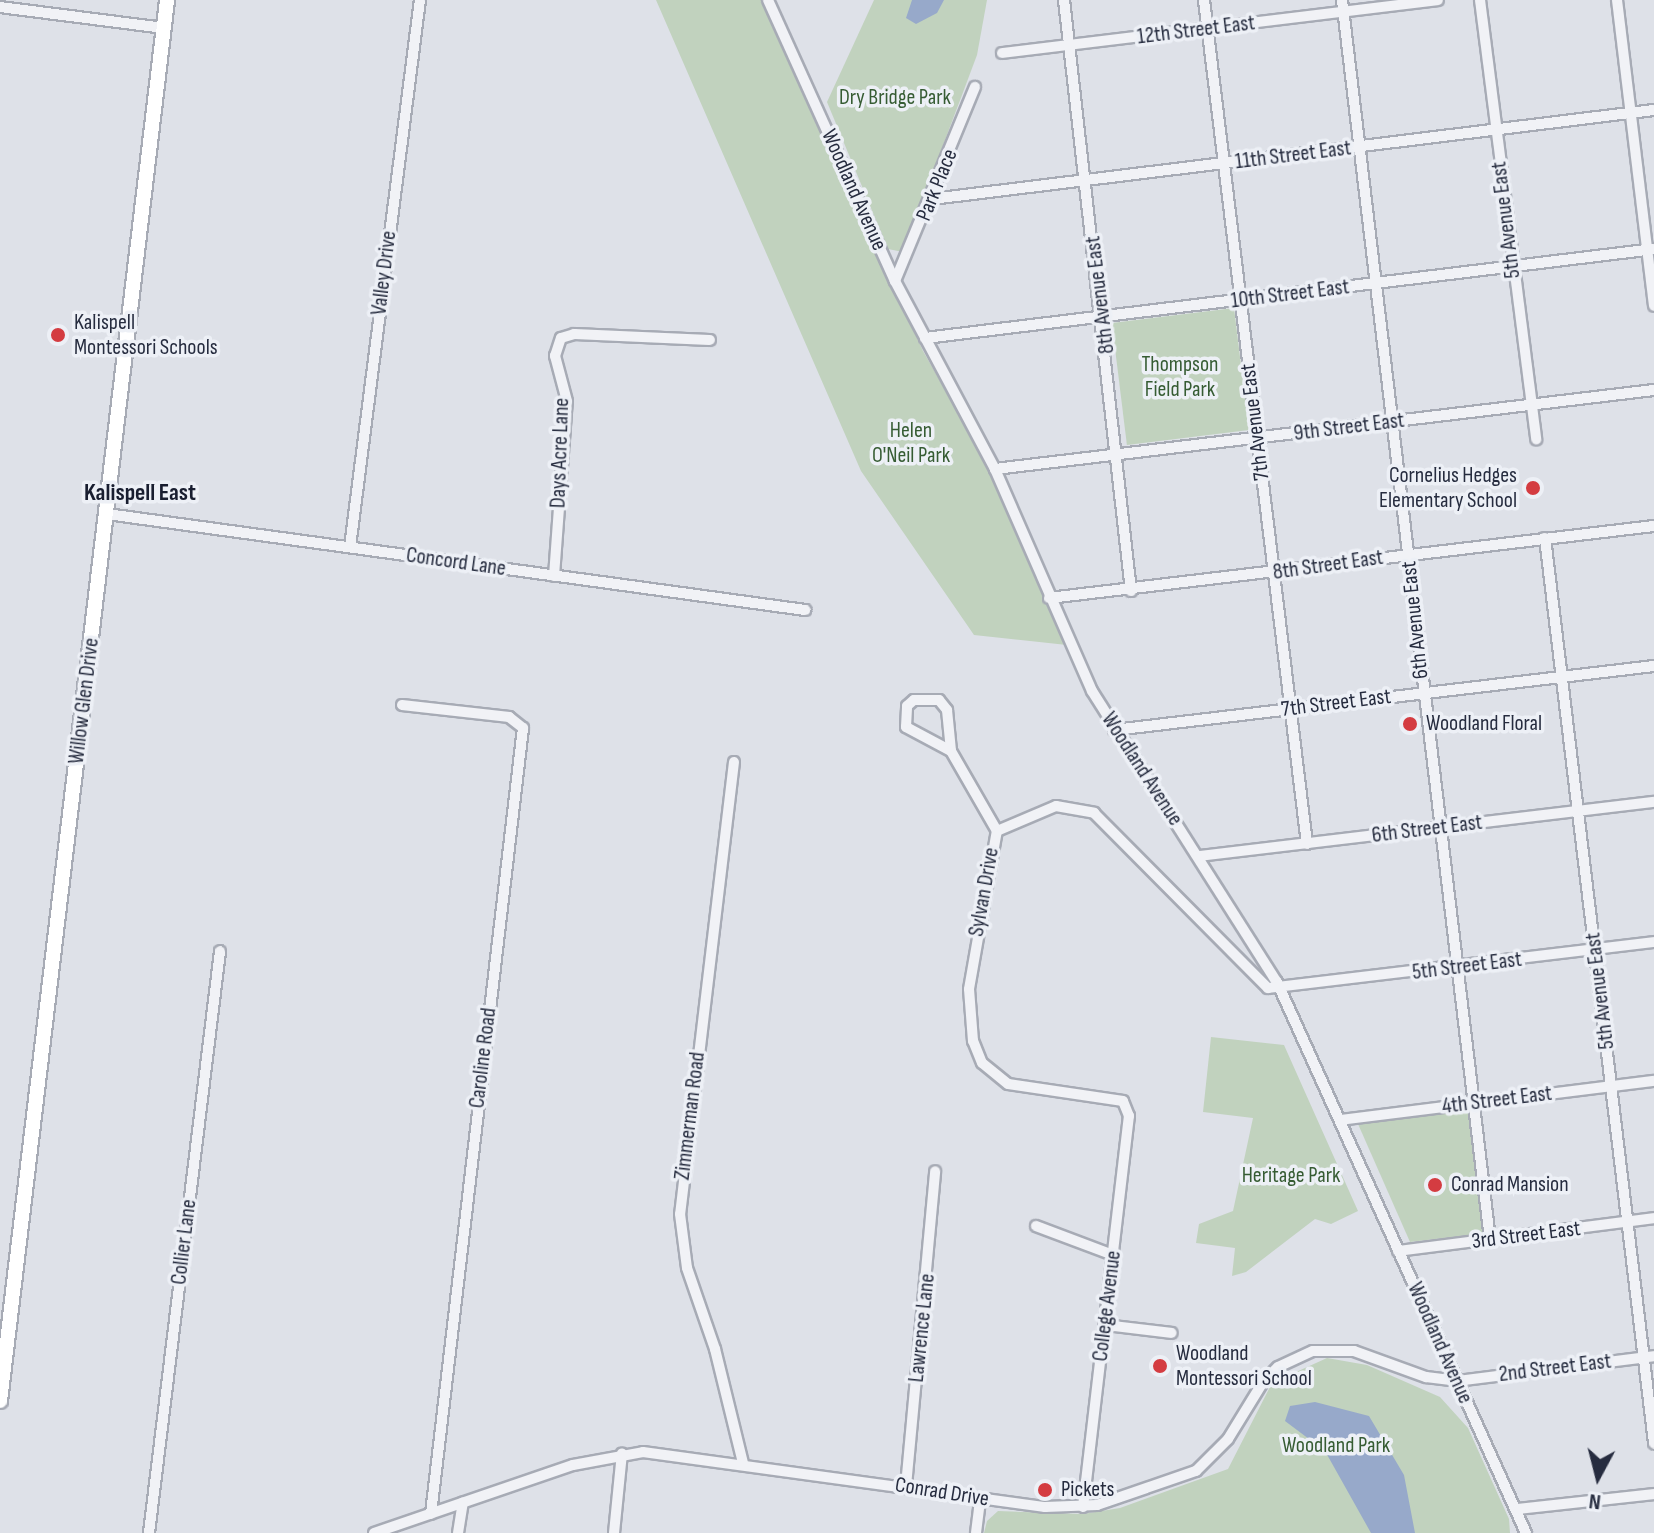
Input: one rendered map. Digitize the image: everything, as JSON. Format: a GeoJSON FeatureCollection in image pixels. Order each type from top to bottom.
{"type":"FeatureCollection","features":[{"type":"Feature","properties":{"kind":"main road","name":"Willow Glen Drive"},"geometry":{"type":"LineString","coordinates":[[0,1401],[167,0]]}},
{"type":"Feature","properties":{"kind":"street","name":"Valley Drive"},"geometry":{"type":"LineString","coordinates":[[350,547],[420,0]]}},
{"type":"Feature","properties":{"kind":"street","name":"Woodland Avenue"},"geometry":{"type":"LineString","coordinates":[[768,0],[895,281],[995,469],[1049,598],[1114,730],[1199,856],[1280,989],[1518,1509],[1526,1533]]}},
{"type":"Feature","properties":{"kind":"street","name":"8th Avenue East"},"geometry":{"type":"LineString","coordinates":[[1064,0],[1103,316],[1131,591]]}},
{"type":"Feature","properties":{"kind":"street","name":"7th Avenue East"},"geometry":{"type":"LineString","coordinates":[[1204,0],[1307,844]]}},
{"type":"Feature","properties":{"kind":"street","name":"12th Street East"},"geometry":{"type":"LineString","coordinates":[[1002,53],[1208,28],[1342,6],[1438,0]]}},
{"type":"Feature","properties":{"kind":"street","name":"5th Avenue East"},"geometry":{"type":"LineString","coordinates":[[1480,0],[1511,267],[1536,439]]}},
{"type":"Feature","properties":{"kind":"street"},"geometry":{"type":"LineString","coordinates":[[1617,0],[1650,250],[1654,306]]}},
{"type":"Feature","properties":{"kind":"street","name":"6th Avenue East"},"geometry":{"type":"LineString","coordinates":[[1342,6],[1409,554],[1438,828],[1490,1239]]}},
{"type":"Feature","properties":{"kind":"street"},"geometry":{"type":"LineString","coordinates":[[0,7],[164,28]]}},
{"type":"Feature","properties":{"kind":"street","name":"Park Place"},"geometry":{"type":"LineString","coordinates":[[895,281],[932,199],[975,87]]}},
{"type":"Feature","properties":{"kind":"street","name":"11th Street East"},"geometry":{"type":"LineString","coordinates":[[932,199],[1654,110]]}},
{"type":"Feature","properties":{"kind":"street","name":"10th Street East"},"geometry":{"type":"LineString","coordinates":[[925,338],[1650,250]]}},
{"type":"Feature","properties":{"kind":"street","name":"Days Acre Lane"},"geometry":{"type":"LineString","coordinates":[[554,576],[567,401],[555,356],[561,338],[574,334],[710,340]]}},
{"type":"Feature","properties":{"kind":"street","name":"9th Street East"},"geometry":{"type":"LineString","coordinates":[[995,469],[1654,390]]}},
{"type":"Feature","properties":{"kind":"street","name":"Concord Lane"},"geometry":{"type":"LineString","coordinates":[[107,514],[805,610]]}},
{"type":"Feature","properties":{"kind":"street","name":"8th Street East"},"geometry":{"type":"LineString","coordinates":[[1049,598],[1131,591],[1409,554],[1654,526]]}},
{"type":"Feature","properties":{"kind":"street","name":"5th Avenue East"},"geometry":{"type":"LineString","coordinates":[[1545,538],[1627,1222],[1649,1356],[1654,1443]]}},
{"type":"Feature","properties":{"kind":"street","name":"7th Street East"},"geometry":{"type":"LineString","coordinates":[[1114,730],[1654,666]]}},
{"type":"Feature","properties":{"kind":"street"},"geometry":{"type":"LineString","coordinates":[[951,751],[906,727],[907,706],[914,700],[939,700],[947,710],[951,751],[997,831]]}},
{"type":"Feature","properties":{"kind":"street","name":"Caroline Road"},"geometry":{"type":"LineString","coordinates":[[402,705],[509,717],[523,728],[431,1514]]}},
{"type":"Feature","properties":{"kind":"street","name":"Zimmerman Road"},"geometry":{"type":"LineString","coordinates":[[734,762],[680,1214],[687,1268],[715,1349],[743,1463]]}},
{"type":"Feature","properties":{"kind":"street","name":"6th Street East"},"geometry":{"type":"LineString","coordinates":[[1199,856],[1654,802]]}},
{"type":"Feature","properties":{"kind":"street","name":"Sylvan Drive"},"geometry":{"type":"LineString","coordinates":[[1127,1104],[1008,1084],[982,1063],[969,1015],[969,989],[997,831],[1056,806],[1094,813],[1132,846],[1260,985],[1280,989]]}},
{"type":"Feature","properties":{"kind":"street","name":"5th Street East"},"geometry":{"type":"LineString","coordinates":[[1280,989],[1654,942]]}},
{"type":"Feature","properties":{"kind":"street","name":"Collier Lane"},"geometry":{"type":"LineString","coordinates":[[149,1533],[220,951]]}},
{"type":"Feature","properties":{"kind":"street","name":"4th Street East"},"geometry":{"type":"LineString","coordinates":[[1340,1120],[1654,1081]]}},
{"type":"Feature","properties":{"kind":"street","name":"College Avenue"},"geometry":{"type":"LineString","coordinates":[[1083,1507],[1113,1255],[1127,1104]]}},
{"type":"Feature","properties":{"kind":"street","name":"Lawrence Lane"},"geometry":{"type":"LineString","coordinates":[[906,1486],[935,1171]]}},
{"type":"Feature","properties":{"kind":"street","name":"3rd Street East"},"geometry":{"type":"LineString","coordinates":[[1398,1251],[1654,1218]]}},
{"type":"Feature","properties":{"kind":"street"},"geometry":{"type":"LineString","coordinates":[[1036,1226],[1113,1255]]}},
{"type":"Feature","properties":{"kind":"street"},"geometry":{"type":"LineString","coordinates":[[1105,1325],[1172,1333]]}},
{"type":"Feature","properties":{"kind":"street","name":"Conrad Drive"},"geometry":{"type":"LineString","coordinates":[[374,1533],[622,1453],[743,1463],[980,1499],[1083,1507],[1127,1498],[1197,1470],[1228,1439],[1263,1382],[1278,1367],[1313,1351],[1354,1351],[1426,1377],[1457,1381]]}},
{"type":"Feature","properties":{"kind":"street","name":"2nd Street East"},"geometry":{"type":"LineString","coordinates":[[1457,1381],[1649,1356]]}},
{"type":"Feature","properties":{"kind":"street"},"geometry":{"type":"LineString","coordinates":[[614,1533],[622,1453]]}},
{"type":"Feature","properties":{"kind":"street"},"geometry":{"type":"LineString","coordinates":[[1518,1509],[1654,1494]]}},
{"type":"Feature","properties":{"kind":"street"},"geometry":{"type":"LineString","coordinates":[[976,1533],[980,1499]]}},
{"type":"Feature","properties":{"kind":"street"},"geometry":{"type":"LineString","coordinates":[[458,1533],[463,1502]]}},
{"type":"Feature","properties":{"kind":"green space","name":"Helen O'Neil Park"},"geometry":{"type":"Polygon","coordinates":[[[656,0],[762,0],[923,351],[989,467],[1067,645],[974,635],[861,471],[656,0]]]}},
{"type":"Feature","properties":{"kind":"green space","name":"Dry Bridge Park"},"geometry":{"type":"Polygon","coordinates":[[[874,0],[987,0],[977,55],[903,252],[888,249],[827,102],[874,0]]]}},
{"type":"Feature","properties":{"kind":"green space","name":"Thompson Field Park"},"geometry":{"type":"Polygon","coordinates":[[[1234,308],[1249,430],[1127,445],[1112,323],[1234,308]]]}},
{"type":"Feature","properties":{"kind":"green space","name":"Heritage Park"},"geometry":{"type":"Polygon","coordinates":[[[1211,1037],[1284,1045],[1358,1211],[1331,1224],[1315,1219],[1246,1272],[1232,1276],[1235,1248],[1196,1243],[1199,1224],[1233,1211],[1253,1118],[1203,1112],[1211,1037]]]}},
{"type":"Feature","properties":{"kind":"green space"},"geometry":{"type":"Polygon","coordinates":[[[1471,1110],[1486,1233],[1410,1242],[1358,1124],[1471,1110]]]}},
{"type":"Feature","properties":{"kind":"green space","name":"Woodland Park"},"geometry":{"type":"Polygon","coordinates":[[[1327,1358],[1367,1365],[1440,1397],[1468,1428],[1509,1519],[1510,1533],[984,1533],[987,1521],[998,1511],[1083,1514],[1120,1508],[1228,1469],[1272,1383],[1327,1358]]]}},
{"type":"Feature","properties":{"kind":"water"},"geometry":{"type":"Polygon","coordinates":[[[912,0],[944,0],[937,13],[916,24],[906,18],[912,0]]]}},
{"type":"Feature","properties":{"kind":"water"},"geometry":{"type":"Polygon","coordinates":[[[1315,1402],[1369,1416],[1404,1475],[1415,1533],[1371,1533],[1325,1451],[1285,1421],[1290,1406],[1315,1402]]]}},
{"type":"Feature","properties":{"kind":"place","name":"Kalispell Montessori Schools"},"geometry":{"type":"Point","coordinates":[58,335]}},
{"type":"Feature","properties":{"kind":"place","name":"Cornelius Hedges Elementary School"},"geometry":{"type":"Point","coordinates":[1533,488]}},
{"type":"Feature","properties":{"kind":"place","name":"Woodland Floral"},"geometry":{"type":"Point","coordinates":[1410,724]}},
{"type":"Feature","properties":{"kind":"place","name":"Conrad Mansion"},"geometry":{"type":"Point","coordinates":[1435,1185]}},
{"type":"Feature","properties":{"kind":"place","name":"Woodland Montessori School"},"geometry":{"type":"Point","coordinates":[1160,1366]}},
{"type":"Feature","properties":{"kind":"place","name":"Pickets"},"geometry":{"type":"Point","coordinates":[1045,1490]}},
{"type":"Feature","properties":{"kind":"district","name":"Kalispell East"},"geometry":{"type":"Point","coordinates":[140,493]}}]}
